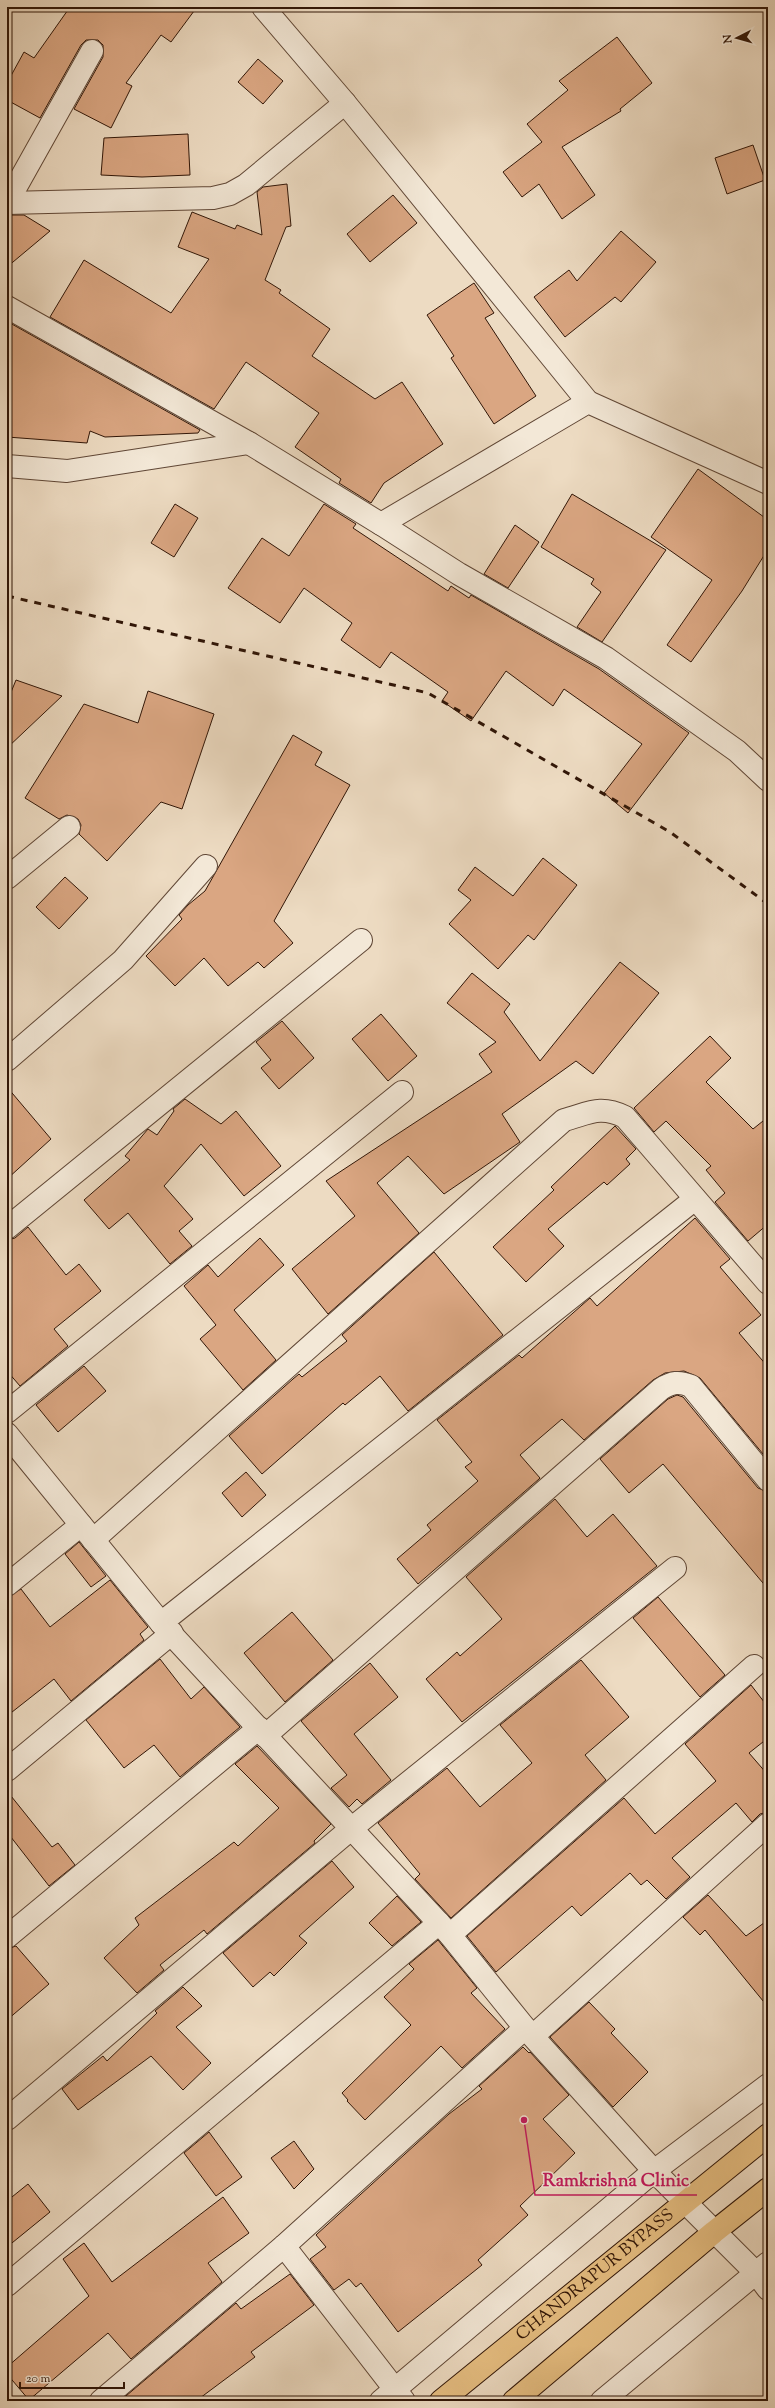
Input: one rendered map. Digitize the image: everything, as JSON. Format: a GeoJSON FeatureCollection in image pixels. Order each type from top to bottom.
{"type":"FeatureCollection","features":[{"type":"Feature","properties":{"kind":"highway","name":"CHANDRAPUR BYPASS"},"geometry":{"type":"LineString","coordinates":[[440,2401],[768,2135]]}},
{"type":"Feature","properties":{"kind":"highway"},"geometry":{"type":"LineString","coordinates":[[514,2401],[714,2232],[768,2189]]}},
{"type":"Feature","properties":{"kind":"street"},"geometry":{"type":"LineString","coordinates":[[263,7],[345,104],[588,402],[768,483]]}},
{"type":"Feature","properties":{"kind":"street"},"geometry":{"type":"LineString","coordinates":[[7,203],[92,52]]}},
{"type":"Feature","properties":{"kind":"street"},"geometry":{"type":"LineString","coordinates":[[7,203],[213,198],[230,194],[246,185],[345,104]]}},
{"type":"Feature","properties":{"kind":"street"},"geometry":{"type":"LineString","coordinates":[[7,307],[249,443],[459,574],[606,658],[737,750],[768,780]]}},
{"type":"Feature","properties":{"kind":"street"},"geometry":{"type":"LineString","coordinates":[[381,524],[588,402]]}},
{"type":"Feature","properties":{"kind":"street"},"geometry":{"type":"LineString","coordinates":[[7,466],[72,471],[249,443]]}},
{"type":"Feature","properties":{"kind":"street"},"geometry":{"type":"LineString","coordinates":[[7,878],[69,827]]}},
{"type":"Feature","properties":{"kind":"street"},"geometry":{"type":"LineString","coordinates":[[7,1060],[123,960],[206,866]]}},
{"type":"Feature","properties":{"kind":"street"},"geometry":{"type":"LineString","coordinates":[[7,1228],[361,940]]}},
{"type":"Feature","properties":{"kind":"street"},"geometry":{"type":"LineString","coordinates":[[7,1412],[402,1092]]}},
{"type":"Feature","properties":{"kind":"street"},"geometry":{"type":"LineString","coordinates":[[7,1585],[87,1533],[564,1120],[597,1111],[610,1110],[625,1117],[768,1284]]}},
{"type":"Feature","properties":{"kind":"street"},"geometry":{"type":"LineString","coordinates":[[7,1770],[167,1628],[695,1199]]}},
{"type":"Feature","properties":{"kind":"street"},"geometry":{"type":"LineString","coordinates":[[7,1937],[262,1732],[661,1388],[670,1383],[681,1382],[691,1386],[768,1480]]}},
{"type":"Feature","properties":{"kind":"street"},"geometry":{"type":"LineString","coordinates":[[7,1434],[87,1533],[167,1628],[445,1929],[529,2032],[654,2172],[714,2232],[764,2275],[602,2401]]}},
{"type":"Feature","properties":{"kind":"street"},"geometry":{"type":"LineString","coordinates":[[7,2119],[352,1828],[675,1568]]}},
{"type":"Feature","properties":{"kind":"street"},"geometry":{"type":"LineString","coordinates":[[7,2285],[445,1929],[754,1666]]}},
{"type":"Feature","properties":{"kind":"street"},"geometry":{"type":"LineString","coordinates":[[101,2401],[284,2246],[768,1824]]}},
{"type":"Feature","properties":{"kind":"street"},"geometry":{"type":"LineString","coordinates":[[284,2246],[394,2397],[654,2172],[768,2085]]}},
{"type":"Feature","properties":{"kind":"building"},"geometry":{"type":"Polygon","coordinates":[[[70,7],[197,7],[171,42],[161,35],[126,83],[132,86],[111,128],[74,109],[103,57],[103,45],[98,40],[86,40],[81,45],[40,118],[7,100],[7,83],[24,52],[34,58],[70,7]]]}},
{"type":"Feature","properties":{"kind":"building"},"geometry":{"type":"Polygon","coordinates":[[[617,37],[652,83],[620,109],[621,111],[562,147],[595,195],[562,219],[539,184],[522,197],[503,172],[542,142],[527,124],[568,90],[559,81],[617,37]]]}},
{"type":"Feature","properties":{"kind":"building"},"geometry":{"type":"Polygon","coordinates":[[[258,59],[283,81],[263,104],[238,82],[258,59]]]}},
{"type":"Feature","properties":{"kind":"building"},"geometry":{"type":"Polygon","coordinates":[[[188,134],[190,175],[142,177],[101,175],[104,138],[188,134]]]}},
{"type":"Feature","properties":{"kind":"building"},"geometry":{"type":"Polygon","coordinates":[[[753,145],[765,180],[727,194],[715,158],[753,145]]]}},
{"type":"Feature","properties":{"kind":"building"},"geometry":{"type":"Polygon","coordinates":[[[287,184],[291,226],[286,227],[265,280],[281,290],[279,293],[330,329],[312,356],[375,399],[402,382],[443,444],[384,483],[371,503],[339,483],[341,479],[295,447],[319,413],[246,362],[214,409],[50,317],[84,260],[171,313],[209,259],[178,247],[192,212],[235,229],[237,225],[262,235],[257,192],[263,187],[287,184]]]}},
{"type":"Feature","properties":{"kind":"building"},"geometry":{"type":"Polygon","coordinates":[[[393,195],[417,223],[370,262],[347,234],[393,195]]]}},
{"type":"Feature","properties":{"kind":"building"},"geometry":{"type":"Polygon","coordinates":[[[7,215],[24,215],[50,231],[7,267],[7,215]]]}},
{"type":"Feature","properties":{"kind":"building"},"geometry":{"type":"Polygon","coordinates":[[[621,231],[656,262],[621,302],[615,297],[565,337],[534,297],[569,270],[577,281],[621,231]]]}},
{"type":"Feature","properties":{"kind":"building"},"geometry":{"type":"Polygon","coordinates":[[[474,283],[494,313],[485,318],[536,396],[494,424],[451,358],[454,356],[427,315],[474,283]]]}},
{"type":"Feature","properties":{"kind":"building"},"geometry":{"type":"Polygon","coordinates":[[[7,322],[200,430],[198,433],[105,437],[90,431],[87,443],[7,437],[7,322]]]}},
{"type":"Feature","properties":{"kind":"building"},"geometry":{"type":"Polygon","coordinates":[[[698,469],[768,520],[768,549],[742,591],[691,662],[667,645],[712,580],[651,537],[698,469]]]}},
{"type":"Feature","properties":{"kind":"building"},"geometry":{"type":"Polygon","coordinates":[[[572,494],[666,550],[602,642],[577,627],[601,592],[591,584],[594,579],[541,547],[572,494]]]}},
{"type":"Feature","properties":{"kind":"building"},"geometry":{"type":"Polygon","coordinates":[[[175,504],[198,518],[174,557],[151,543],[175,504]]]}},
{"type":"Feature","properties":{"kind":"building"},"geometry":{"type":"Polygon","coordinates":[[[324,504],[356,524],[353,528],[448,591],[451,586],[469,598],[471,595],[599,669],[689,733],[628,813],[604,793],[642,744],[564,689],[553,706],[506,671],[471,721],[442,701],[448,692],[391,652],[380,668],[341,640],[352,623],[304,588],[280,623],[228,588],[262,538],[289,556],[324,504]]]}},
{"type":"Feature","properties":{"kind":"building"},"geometry":{"type":"Polygon","coordinates":[[[515,525],[539,542],[508,588],[484,574],[515,525]]]}},
{"type":"Feature","properties":{"kind":"building"},"geometry":{"type":"Polygon","coordinates":[[[16,680],[62,696],[7,748],[7,702],[16,680]]]}},
{"type":"Feature","properties":{"kind":"building"},"geometry":{"type":"Polygon","coordinates":[[[148,691],[214,714],[182,809],[161,802],[107,861],[79,834],[81,825],[78,819],[67,815],[59,819],[25,798],[84,704],[138,723],[148,691]]]}},
{"type":"Feature","properties":{"kind":"building"},"geometry":{"type":"Polygon","coordinates":[[[293,735],[322,752],[315,765],[350,785],[274,921],[293,943],[264,968],[258,962],[228,986],[204,958],[175,986],[146,956],[182,919],[179,915],[188,905],[205,891],[293,735]]]}},
{"type":"Feature","properties":{"kind":"building"},"geometry":{"type":"Polygon","coordinates":[[[543,858],[577,885],[534,940],[528,935],[498,969],[449,924],[471,900],[458,890],[475,867],[513,896],[543,858]]]}},
{"type":"Feature","properties":{"kind":"building"},"geometry":{"type":"Polygon","coordinates":[[[65,877],[88,898],[59,929],[36,907],[65,877]]]}},
{"type":"Feature","properties":{"kind":"building"},"geometry":{"type":"Polygon","coordinates":[[[620,962],[659,993],[593,1074],[576,1061],[502,1114],[520,1142],[444,1194],[408,1156],[377,1183],[419,1233],[328,1314],[292,1269],[355,1216],[326,1181],[492,1072],[479,1054],[496,1042],[447,1003],[472,973],[510,1004],[504,1012],[540,1061],[620,962]]]}},
{"type":"Feature","properties":{"kind":"building"},"geometry":{"type":"Polygon","coordinates":[[[381,1014],[417,1056],[388,1081],[352,1039],[381,1014]]]}},
{"type":"Feature","properties":{"kind":"building"},"geometry":{"type":"Polygon","coordinates":[[[282,1021],[314,1058],[279,1089],[261,1068],[271,1060],[256,1042],[282,1021]]]}},
{"type":"Feature","properties":{"kind":"building"},"geometry":{"type":"Polygon","coordinates":[[[710,1036],[731,1058],[706,1082],[753,1129],[768,1117],[768,1224],[748,1241],[715,1202],[725,1193],[706,1170],[711,1166],[666,1121],[654,1132],[634,1108],[710,1036]]]}},
{"type":"Feature","properties":{"kind":"building"},"geometry":{"type":"Polygon","coordinates":[[[7,1087],[51,1139],[7,1179],[7,1087]]]}},
{"type":"Feature","properties":{"kind":"building"},"geometry":{"type":"Polygon","coordinates":[[[185,1099],[221,1124],[236,1111],[281,1166],[244,1196],[201,1144],[164,1186],[193,1219],[179,1231],[192,1246],[170,1264],[128,1213],[109,1229],[84,1200],[130,1160],[125,1156],[148,1129],[157,1135],[174,1111],[173,1109],[185,1099]]]}},
{"type":"Feature","properties":{"kind":"building"},"geometry":{"type":"Polygon","coordinates":[[[615,1126],[636,1149],[626,1159],[630,1164],[607,1185],[604,1182],[548,1229],[564,1246],[526,1282],[493,1247],[554,1190],[551,1187],[615,1126]]]}},
{"type":"Feature","properties":{"kind":"building"},"geometry":{"type":"Polygon","coordinates":[[[695,1218],[730,1259],[720,1267],[761,1315],[739,1333],[768,1367],[768,1460],[700,1378],[684,1371],[665,1373],[653,1380],[584,1440],[562,1419],[520,1455],[540,1478],[418,1584],[397,1559],[431,1530],[427,1525],[478,1481],[465,1467],[472,1462],[437,1420],[519,1355],[522,1358],[590,1298],[597,1306],[695,1218]]]}},
{"type":"Feature","properties":{"kind":"building"},"geometry":{"type":"Polygon","coordinates":[[[28,1227],[66,1275],[79,1264],[101,1291],[54,1329],[68,1346],[20,1386],[7,1371],[7,1240],[15,1238],[28,1227]]]}},
{"type":"Feature","properties":{"kind":"building"},"geometry":{"type":"Polygon","coordinates":[[[260,1238],[284,1265],[234,1310],[276,1360],[243,1390],[200,1339],[216,1325],[184,1286],[208,1265],[218,1277],[260,1238]]]}},
{"type":"Feature","properties":{"kind":"building"},"geometry":{"type":"Polygon","coordinates":[[[434,1252],[503,1335],[408,1411],[380,1376],[345,1405],[343,1403],[262,1474],[229,1436],[299,1374],[302,1377],[347,1341],[342,1335],[434,1252]]]}},
{"type":"Feature","properties":{"kind":"building"},"geometry":{"type":"Polygon","coordinates":[[[84,1366],[106,1391],[58,1432],[36,1405],[84,1366]]]}},
{"type":"Feature","properties":{"kind":"building"},"geometry":{"type":"Polygon","coordinates":[[[677,1395],[683,1397],[758,1488],[768,1492],[768,1589],[663,1464],[629,1493],[600,1459],[668,1399],[677,1395]]]}},
{"type":"Feature","properties":{"kind":"building"},"geometry":{"type":"Polygon","coordinates":[[[246,1472],[266,1495],[242,1517],[222,1493],[246,1472]]]}},
{"type":"Feature","properties":{"kind":"building"},"geometry":{"type":"Polygon","coordinates":[[[555,1499],[587,1537],[613,1514],[657,1566],[462,1722],[426,1679],[457,1652],[460,1656],[502,1619],[466,1577],[555,1499]]]}},
{"type":"Feature","properties":{"kind":"building"},"geometry":{"type":"Polygon","coordinates":[[[79,1542],[106,1576],[91,1587],[65,1554],[79,1542]]]}},
{"type":"Feature","properties":{"kind":"building"},"geometry":{"type":"Polygon","coordinates":[[[110,1580],[148,1627],[140,1634],[144,1640],[71,1701],[54,1679],[7,1716],[7,1597],[21,1589],[50,1627],[110,1580]]]}},
{"type":"Feature","properties":{"kind":"building"},"geometry":{"type":"Polygon","coordinates":[[[658,1597],[725,1675],[700,1697],[633,1618],[658,1597]]]}},
{"type":"Feature","properties":{"kind":"building"},"geometry":{"type":"Polygon","coordinates":[[[292,1612],[333,1660],[285,1702],[244,1653],[292,1612]]]}},
{"type":"Feature","properties":{"kind":"building"},"geometry":{"type":"Polygon","coordinates":[[[160,1659],[191,1699],[204,1687],[240,1727],[180,1777],[154,1745],[124,1768],[86,1720],[160,1659]]]}},
{"type":"Feature","properties":{"kind":"building"},"geometry":{"type":"Polygon","coordinates":[[[581,1660],[629,1717],[585,1755],[606,1780],[451,1918],[415,1879],[420,1874],[378,1823],[447,1768],[480,1807],[532,1763],[500,1725],[581,1660]]]}},
{"type":"Feature","properties":{"kind":"building"},"geometry":{"type":"Polygon","coordinates":[[[370,1663],[398,1697],[354,1734],[391,1780],[362,1804],[357,1799],[349,1807],[331,1788],[347,1775],[301,1721],[370,1663]]]}},
{"type":"Feature","properties":{"kind":"building"},"geometry":{"type":"Polygon","coordinates":[[[751,1685],[768,1707],[768,1738],[749,1753],[768,1775],[768,1812],[760,1814],[752,1822],[736,1803],[672,1858],[690,1877],[666,1899],[647,1880],[641,1885],[630,1873],[581,1916],[572,1906],[496,1972],[467,1936],[624,1798],[655,1834],[716,1781],[685,1744],[751,1685]]]}},
{"type":"Feature","properties":{"kind":"building"},"geometry":{"type":"Polygon","coordinates":[[[257,1746],[331,1824],[314,1841],[315,1843],[207,1934],[204,1930],[160,1965],[164,1970],[137,1993],[104,1958],[139,1925],[135,1918],[234,1842],[238,1846],[279,1808],[235,1764],[257,1746]]]}},
{"type":"Feature","properties":{"kind":"building"},"geometry":{"type":"Polygon","coordinates":[[[7,1791],[52,1847],[58,1843],[75,1865],[49,1886],[7,1832],[7,1791]]]}},
{"type":"Feature","properties":{"kind":"building"},"geometry":{"type":"Polygon","coordinates":[[[332,1861],[354,1887],[299,1936],[307,1943],[274,1976],[270,1972],[253,1987],[223,1953],[332,1861]]]}},
{"type":"Feature","properties":{"kind":"building"},"geometry":{"type":"Polygon","coordinates":[[[708,1895],[746,1936],[768,1920],[768,2007],[705,1930],[700,1935],[683,1917],[708,1895]]]}},
{"type":"Feature","properties":{"kind":"building"},"geometry":{"type":"Polygon","coordinates":[[[397,1896],[421,1922],[392,1946],[369,1923],[397,1896]]]}},
{"type":"Feature","properties":{"kind":"building"},"geometry":{"type":"Polygon","coordinates":[[[438,1940],[477,1988],[471,1993],[505,2029],[462,2068],[441,2046],[365,2120],[347,2101],[348,2100],[342,2093],[411,2025],[384,1997],[414,1969],[409,1964],[438,1940]]]}},
{"type":"Feature","properties":{"kind":"building"},"geometry":{"type":"Polygon","coordinates":[[[16,1946],[49,1984],[7,2020],[7,1949],[16,1946]]]}},
{"type":"Feature","properties":{"kind":"building"},"geometry":{"type":"Polygon","coordinates":[[[183,1987],[202,2006],[176,2027],[211,2063],[183,2090],[151,2056],[78,2110],[62,2089],[103,2056],[107,2061],[157,2013],[155,2011],[183,1987]]]}},
{"type":"Feature","properties":{"kind":"building"},"geometry":{"type":"Polygon","coordinates":[[[589,2002],[615,2029],[611,2033],[648,2072],[613,2107],[550,2037],[589,2002]]]}},
{"type":"Feature","properties":{"kind":"building"},"geometry":{"type":"Polygon","coordinates":[[[523,2047],[529,2053],[530,2052],[569,2095],[543,2119],[575,2153],[520,2206],[528,2215],[478,2260],[482,2265],[398,2332],[361,2283],[356,2287],[349,2279],[334,2290],[310,2259],[326,2247],[316,2235],[449,2114],[482,2089],[479,2086],[523,2047]]]}},
{"type":"Feature","properties":{"kind":"building"},"geometry":{"type":"Polygon","coordinates":[[[209,2132],[242,2177],[216,2196],[184,2153],[209,2132]]]}},
{"type":"Feature","properties":{"kind":"building"},"geometry":{"type":"Polygon","coordinates":[[[294,2141],[314,2169],[294,2189],[271,2158],[294,2141]]]}},
{"type":"Feature","properties":{"kind":"building"},"geometry":{"type":"Polygon","coordinates":[[[28,2184],[50,2212],[7,2247],[7,2201],[28,2184]]]}},
{"type":"Feature","properties":{"kind":"building"},"geometry":{"type":"Polygon","coordinates":[[[223,2197],[249,2233],[208,2263],[222,2282],[131,2359],[108,2333],[29,2400],[7,2374],[7,2367],[89,2296],[63,2259],[84,2243],[112,2282],[223,2197]]]}},
{"type":"Feature","properties":{"kind":"building"},"geometry":{"type":"Polygon","coordinates":[[[290,2274],[314,2305],[251,2352],[255,2357],[196,2401],[120,2401],[236,2303],[241,2309],[290,2274]]]}},
{"type":"Feature","properties":{"kind":"railway"},"geometry":{"type":"LineString","coordinates":[[7,596],[428,693],[670,832],[768,904]]}},
{"type":"Feature","properties":{"kind":"place","name":"Ramkrishna Clinic"},"geometry":{"type":"Point","coordinates":[524,2120]}}]}
